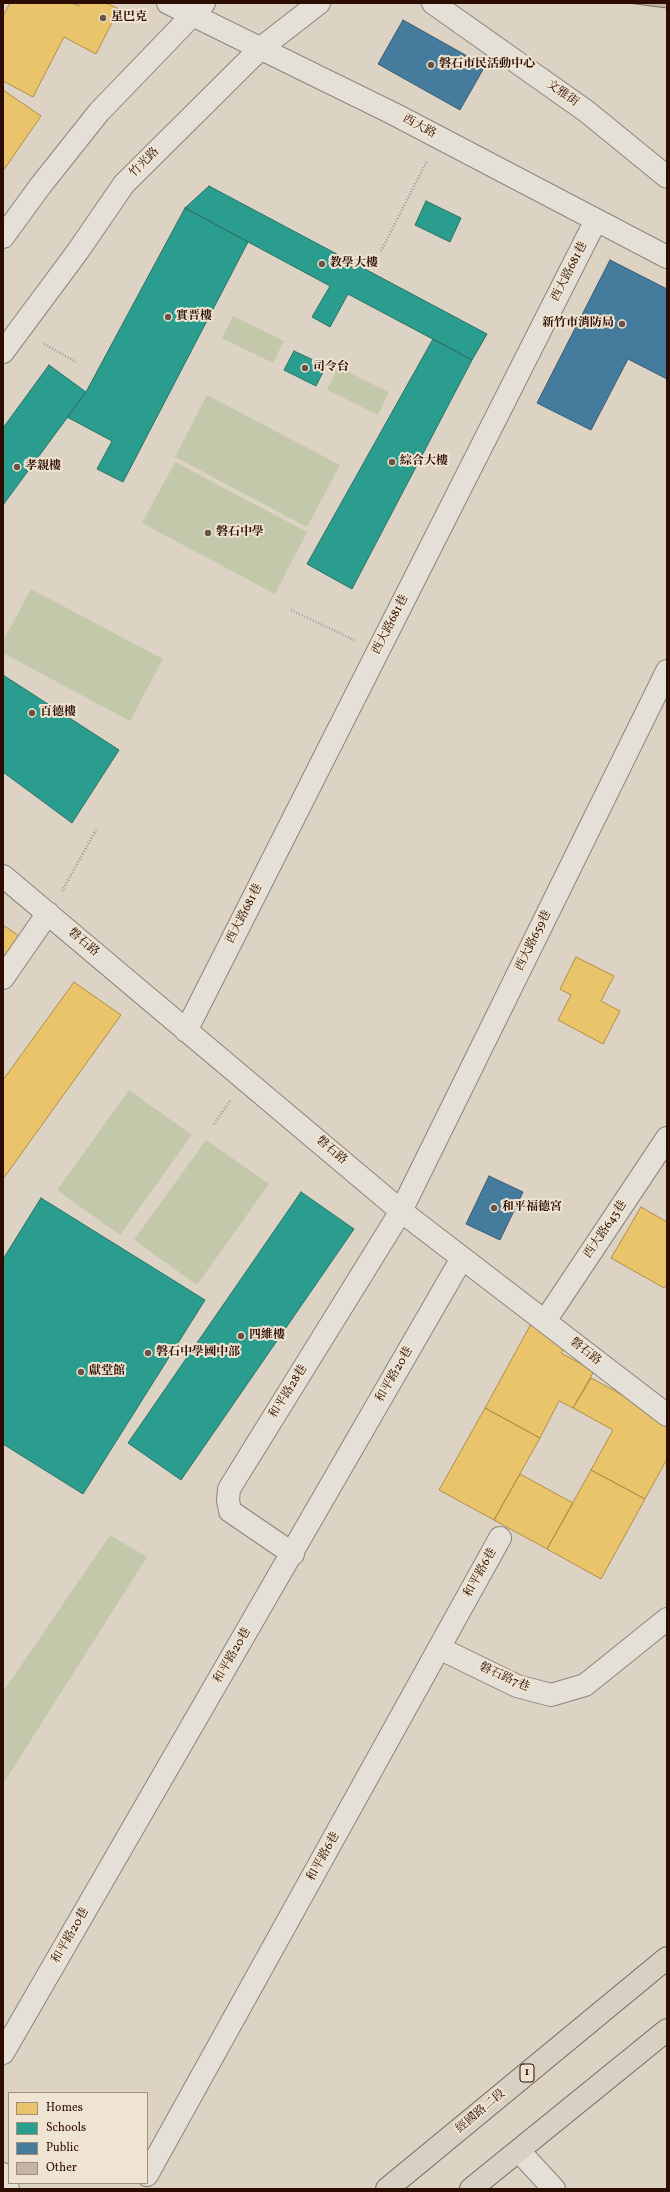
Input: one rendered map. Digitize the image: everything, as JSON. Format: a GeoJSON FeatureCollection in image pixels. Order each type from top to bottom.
{"type":"FeatureCollection","features":[{"type":"Feature","properties":{"kind":"main road","name":"經國路二段"},"geometry":{"type":"LineString","coordinates":[[387,2189],[667,1958]]}},
{"type":"Feature","properties":{"kind":"main road"},"geometry":{"type":"LineString","coordinates":[[471,2189],[667,2030]]}},
{"type":"Feature","properties":{"kind":"street","name":"西大路"},"geometry":{"type":"LineString","coordinates":[[168,3],[198,9],[261,48],[439,138],[667,257]]}},
{"type":"Feature","properties":{"kind":"street","name":"竹光路"},"geometry":{"type":"LineString","coordinates":[[3,352],[78,251],[124,184],[261,48],[319,3]]}},
{"type":"Feature","properties":{"kind":"street","name":"文雅街"},"geometry":{"type":"LineString","coordinates":[[433,3],[586,111],[667,177]]}},
{"type":"Feature","properties":{"kind":"street"},"geometry":{"type":"LineString","coordinates":[[3,237],[41,185],[99,112],[198,9]]}},
{"type":"Feature","properties":{"kind":"street","name":"西大路681巷"},"geometry":{"type":"LineString","coordinates":[[186,1030],[596,220]]}},
{"type":"Feature","properties":{"kind":"street","name":"西大路659巷"},"geometry":{"type":"LineString","coordinates":[[402,1211],[667,671]]}},
{"type":"Feature","properties":{"kind":"street","name":"磐石路"},"geometry":{"type":"LineString","coordinates":[[3,876],[402,1211],[667,1415]]}},
{"type":"Feature","properties":{"kind":"street"},"geometry":{"type":"LineString","coordinates":[[3,978],[48,913]]}},
{"type":"Feature","properties":{"kind":"street","name":"西大路643巷"},"geometry":{"type":"LineString","coordinates":[[545,1321],[667,1138]]}},
{"type":"Feature","properties":{"kind":"street","name":"和平路28巷"},"geometry":{"type":"LineString","coordinates":[[293,1554],[230,1511],[228,1500],[229,1489],[402,1211]]}},
{"type":"Feature","properties":{"kind":"street","name":"和平路20巷"},"geometry":{"type":"LineString","coordinates":[[3,2054],[293,1554],[462,1258]]}},
{"type":"Feature","properties":{"kind":"street","name":"和平路6巷"},"geometry":{"type":"LineString","coordinates":[[148,2173],[500,1538]]}},
{"type":"Feature","properties":{"kind":"street","name":"磐石路7巷"},"geometry":{"type":"LineString","coordinates":[[439,1648],[516,1686],[551,1695],[585,1686],[667,1619]]}},
{"type":"Feature","properties":{"kind":"street"},"geometry":{"type":"LineString","coordinates":[[519,2151],[554,2189]]}},
{"type":"Feature","properties":{"kind":"street"},"geometry":{"type":"LineString","coordinates":[[3,2174],[8,2189]]}},
{"type":"Feature","properties":{"kind":"path"},"geometry":{"type":"LineString","coordinates":[[382,251],[439,138]]}},
{"type":"Feature","properties":{"kind":"path"},"geometry":{"type":"LineString","coordinates":[[44,344],[76,362]]}},
{"type":"Feature","properties":{"kind":"path"},"geometry":{"type":"LineString","coordinates":[[291,610],[378,651]]}},
{"type":"Feature","properties":{"kind":"path"},"geometry":{"type":"LineString","coordinates":[[48,913],[96,830]]}},
{"type":"Feature","properties":{"kind":"green space"},"geometry":{"type":"Polygon","coordinates":[[[233,316],[284,341],[273,363],[222,338],[233,316]]]}},
{"type":"Feature","properties":{"kind":"green space"},"geometry":{"type":"Polygon","coordinates":[[[338,367],[389,392],[378,415],[327,390],[338,367]]]}},
{"type":"Feature","properties":{"kind":"green space"},"geometry":{"type":"Polygon","coordinates":[[[207,395],[340,465],[307,527],[175,457],[207,395]]]}},
{"type":"Feature","properties":{"kind":"green space"},"geometry":{"type":"Polygon","coordinates":[[[175,462],[307,532],[275,594],[142,523],[175,462]]]}},
{"type":"Feature","properties":{"kind":"green space"},"geometry":{"type":"Polygon","coordinates":[[[31,589],[163,659],[130,721],[3,653],[3,641],[31,589]]]}},
{"type":"Feature","properties":{"kind":"green space"},"geometry":{"type":"Polygon","coordinates":[[[129,1090],[192,1135],[120,1235],[57,1190],[129,1090]]]}},
{"type":"Feature","properties":{"kind":"green space"},"geometry":{"type":"Polygon","coordinates":[[[206,1140],[269,1184],[197,1285],[134,1240],[206,1140]]]}},
{"type":"Feature","properties":{"kind":"green space"},"geometry":{"type":"Polygon","coordinates":[[[110,1535],[147,1557],[3,1784],[3,1692],[110,1535]]]}},
{"type":"Feature","properties":{"kind":"building: Homes"},"geometry":{"type":"Polygon","coordinates":[[[10,3],[72,3],[79,6],[81,3],[106,3],[119,9],[96,54],[64,37],[33,97],[3,81],[3,16],[10,3]]]}},
{"type":"Feature","properties":{"kind":"building: Homes"},"geometry":{"type":"Polygon","coordinates":[[[3,90],[41,116],[3,171],[3,90]]]}},
{"type":"Feature","properties":{"kind":"building: Homes"},"geometry":{"type":"Polygon","coordinates":[[[3,925],[19,936],[3,959],[3,925]]]}},
{"type":"Feature","properties":{"kind":"building: Homes"},"geometry":{"type":"Polygon","coordinates":[[[576,957],[614,976],[601,1001],[620,1011],[603,1044],[558,1020],[571,995],[560,989],[576,957]]]}},
{"type":"Feature","properties":{"kind":"building: Homes"},"geometry":{"type":"Polygon","coordinates":[[[74,982],[121,1015],[3,1179],[3,1080],[74,982]]]}},
{"type":"Feature","properties":{"kind":"building: Homes"},"geometry":{"type":"Polygon","coordinates":[[[641,1207],[667,1222],[667,1284],[664,1288],[611,1258],[641,1207]]]}},
{"type":"Feature","properties":{"kind":"building: Homes"},"geometry":{"type":"Polygon","coordinates":[[[532,1322],[552,1333],[549,1339],[564,1348],[561,1353],[594,1371],[573,1408],[559,1401],[540,1438],[485,1408],[532,1322]]]}},
{"type":"Feature","properties":{"kind":"building: Homes"},"geometry":{"type":"Polygon","coordinates":[[[591,1378],[667,1419],[667,1459],[645,1499],[591,1470],[613,1430],[573,1408],[591,1378]]]}},
{"type":"Feature","properties":{"kind":"building: Homes"},"geometry":{"type":"Polygon","coordinates":[[[485,1408],[540,1438],[494,1520],[439,1490],[485,1408]]]}},
{"type":"Feature","properties":{"kind":"building: Homes"},"geometry":{"type":"Polygon","coordinates":[[[591,1470],[645,1499],[601,1579],[547,1549],[591,1470]]]}},
{"type":"Feature","properties":{"kind":"building: Homes"},"geometry":{"type":"Polygon","coordinates":[[[520,1474],[573,1503],[547,1549],[494,1520],[520,1474]]]}},
{"type":"Feature","properties":{"kind":"building: Schools","name":"教學大樓"},"geometry":{"type":"Polygon","coordinates":[[[209,186],[487,334],[472,360],[348,294],[330,327],[312,317],[330,286],[185,208],[209,186]]]}},
{"type":"Feature","properties":{"kind":"building: Schools"},"geometry":{"type":"Polygon","coordinates":[[[426,201],[461,218],[450,242],[415,225],[426,201]]]}},
{"type":"Feature","properties":{"kind":"building: Schools","name":"實晋樓"},"geometry":{"type":"Polygon","coordinates":[[[185,208],[248,242],[123,482],[97,469],[112,441],[67,417],[86,392],[185,208]]]}},
{"type":"Feature","properties":{"kind":"building: Schools","name":"綜合大樓"},"geometry":{"type":"Polygon","coordinates":[[[433,339],[472,360],[352,589],[307,564],[433,339]]]}},
{"type":"Feature","properties":{"kind":"building: Schools","name":"司令台"},"geometry":{"type":"Polygon","coordinates":[[[294,351],[326,366],[316,386],[284,370],[294,351]]]}},
{"type":"Feature","properties":{"kind":"building: Schools","name":"孝親樓"},"geometry":{"type":"Polygon","coordinates":[[[49,365],[86,392],[3,505],[3,428],[49,365]]]}},
{"type":"Feature","properties":{"kind":"building: Schools","name":"百德樓"},"geometry":{"type":"Polygon","coordinates":[[[3,675],[119,750],[72,823],[3,772],[3,675]]]}},
{"type":"Feature","properties":{"kind":"building: Schools","name":"四維樓"},"geometry":{"type":"Polygon","coordinates":[[[301,1192],[354,1229],[181,1480],[128,1443],[301,1192]]]}},
{"type":"Feature","properties":{"kind":"building: Schools","name":"獻堂館"},"geometry":{"type":"Polygon","coordinates":[[[41,1198],[205,1300],[83,1494],[3,1444],[3,1259],[41,1198]]]}},
{"type":"Feature","properties":{"kind":"building: Public","name":"磐石市民活動中心"},"geometry":{"type":"Polygon","coordinates":[[[403,20],[485,66],[460,110],[378,64],[403,20]]]}},
{"type":"Feature","properties":{"kind":"building: Public","name":"新竹市消防局"},"geometry":{"type":"Polygon","coordinates":[[[610,260],[667,289],[667,379],[628,359],[591,430],[537,403],[610,260]]]}},
{"type":"Feature","properties":{"kind":"building: Public","name":"和平福德宮"},"geometry":{"type":"Polygon","coordinates":[[[489,1176],[523,1192],[500,1240],[466,1224],[489,1176]]]}},
{"type":"Feature","properties":{"kind":"building: Other"},"geometry":{"type":"Polygon","coordinates":[[[628,3],[667,3],[667,8],[628,3]]]}},
{"type":"Feature","properties":{"kind":"place","name":"星巴克"},"geometry":{"type":"Point","coordinates":[103,18]}},
{"type":"Feature","properties":{"kind":"place","name":"磐石市民活動中心"},"geometry":{"type":"Point","coordinates":[431,65]}},
{"type":"Feature","properties":{"kind":"place","name":"教學大樓"},"geometry":{"type":"Point","coordinates":[322,264]}},
{"type":"Feature","properties":{"kind":"place","name":"實晋樓"},"geometry":{"type":"Point","coordinates":[168,317]}},
{"type":"Feature","properties":{"kind":"place","name":"新竹市消防局"},"geometry":{"type":"Point","coordinates":[622,324]}},
{"type":"Feature","properties":{"kind":"place","name":"司令台"},"geometry":{"type":"Point","coordinates":[305,368]}},
{"type":"Feature","properties":{"kind":"place","name":"綜合大樓"},"geometry":{"type":"Point","coordinates":[392,462]}},
{"type":"Feature","properties":{"kind":"place","name":"孝親樓"},"geometry":{"type":"Point","coordinates":[17,467]}},
{"type":"Feature","properties":{"kind":"place","name":"磐石中學"},"geometry":{"type":"Point","coordinates":[208,533]}},
{"type":"Feature","properties":{"kind":"place","name":"百德樓"},"geometry":{"type":"Point","coordinates":[32,713]}},
{"type":"Feature","properties":{"kind":"place","name":"和平福德宮"},"geometry":{"type":"Point","coordinates":[494,1208]}},
{"type":"Feature","properties":{"kind":"place","name":"四維樓"},"geometry":{"type":"Point","coordinates":[241,1336]}},
{"type":"Feature","properties":{"kind":"place","name":"磐石中學國中部"},"geometry":{"type":"Point","coordinates":[148,1353]}},
{"type":"Feature","properties":{"kind":"place","name":"獻堂館"},"geometry":{"type":"Point","coordinates":[81,1372]}}]}
